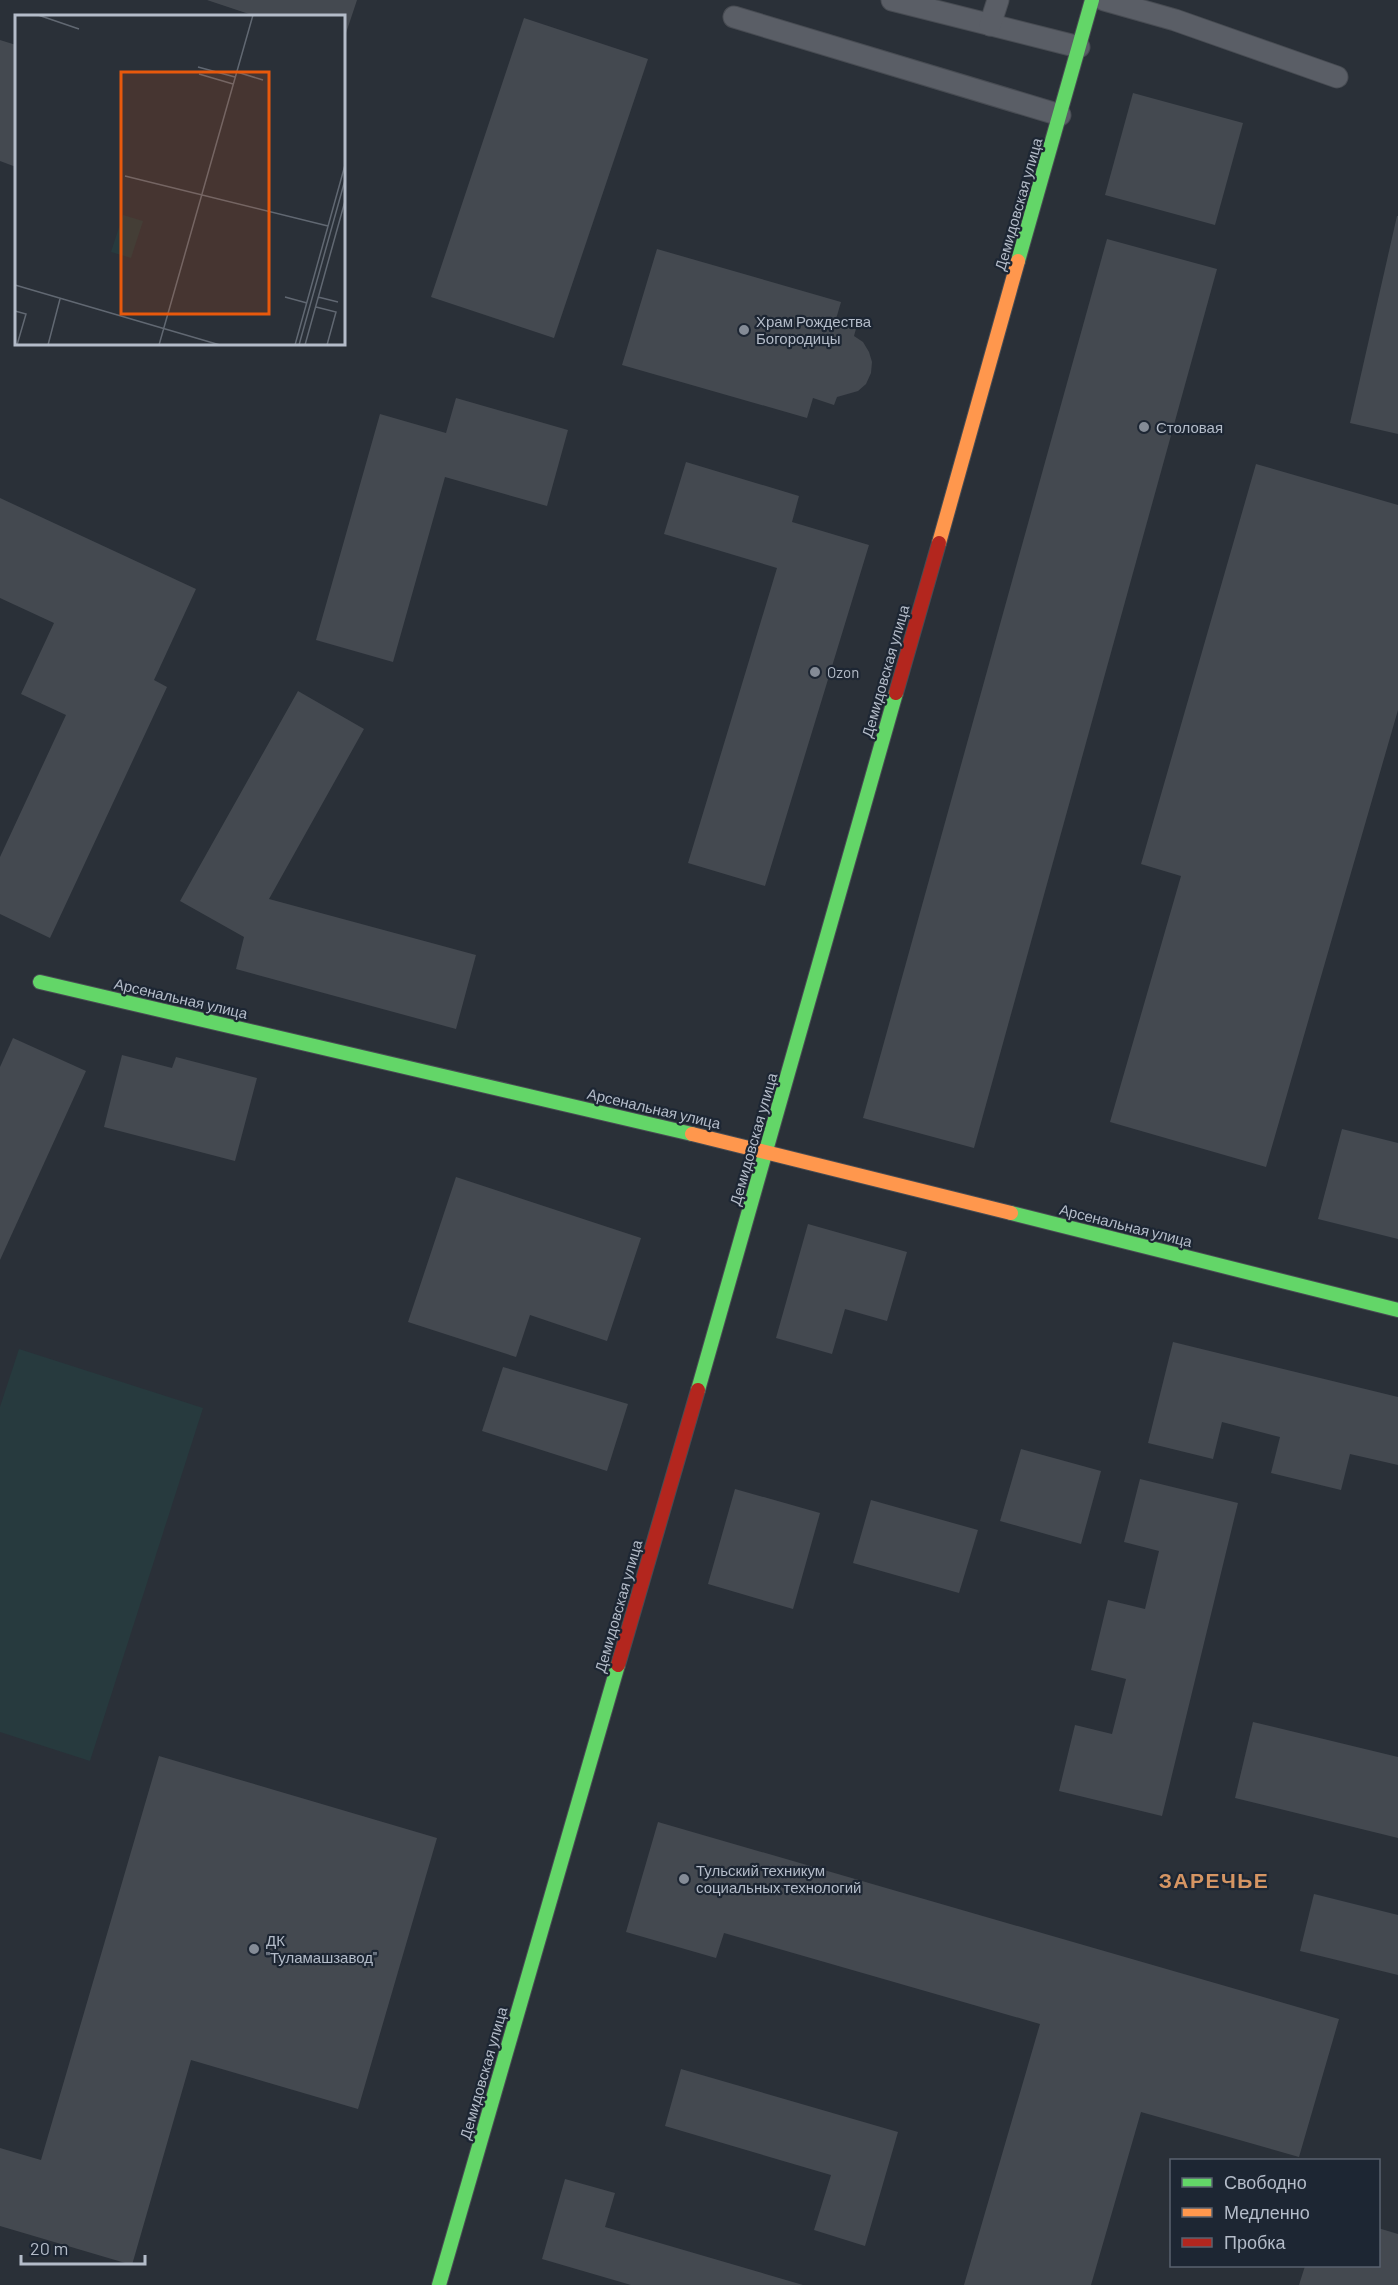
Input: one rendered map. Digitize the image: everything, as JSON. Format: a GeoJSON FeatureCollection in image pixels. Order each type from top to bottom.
{"type":"FeatureCollection","features":[{"type":"Feature","properties":{"kind":"street","name":"Демидовская улица"},"geometry":{"type":"LineString","coordinates":[[439,2285],[767,1152],[1092,0]]}},
{"type":"Feature","properties":{"kind":"street","name":"Арсенальная улица"},"geometry":{"type":"LineString","coordinates":[[40,982],[767,1152],[1398,1310]]}},
{"type":"Feature","properties":{"kind":"lane"},"geometry":{"type":"LineString","coordinates":[[892,0],[1079,47]]}},
{"type":"Feature","properties":{"kind":"lane"},"geometry":{"type":"LineString","coordinates":[[990,25],[998,0]]}},
{"type":"Feature","properties":{"kind":"lane"},"geometry":{"type":"LineString","coordinates":[[1104,0],[1175,20],[1337,76]]}},
{"type":"Feature","properties":{"kind":"lane"},"geometry":{"type":"LineString","coordinates":[[734,17],[1060,115]]}},
{"type":"Feature","properties":{"kind":"green space"},"geometry":{"type":"Polygon","coordinates":[[[19,1349],[203,1408],[90,1761],[0,1732],[0,1407],[19,1349]]]}},
{"type":"Feature","properties":{"kind":"building"},"geometry":{"type":"Polygon","coordinates":[[[207,0],[357,0],[345,36],[345,15],[252,15],[207,0]]]}},
{"type":"Feature","properties":{"kind":"building"},"geometry":{"type":"Polygon","coordinates":[[[524,18],[648,59],[554,338],[431,297],[524,18]]]}},
{"type":"Feature","properties":{"kind":"building"},"geometry":{"type":"Polygon","coordinates":[[[0,40],[15,45],[15,167],[0,161],[0,40]]]}},
{"type":"Feature","properties":{"kind":"building"},"geometry":{"type":"Polygon","coordinates":[[[1133,93],[1243,123],[1215,225],[1105,195],[1133,93]]]}},
{"type":"Feature","properties":{"kind":"building"},"geometry":{"type":"Polygon","coordinates":[[[1398,216],[1398,434],[1350,423],[1398,216]]]}},
{"type":"Feature","properties":{"kind":"building"},"geometry":{"type":"Polygon","coordinates":[[[1107,239],[1217,269],[974,1148],[863,1118],[1107,239]]]}},
{"type":"Feature","properties":{"kind":"building","name":"Храм Рождества Богородицы"},"geometry":{"type":"Polygon","coordinates":[[[657,249],[841,302],[836,319],[857,325],[854,336],[863,342],[869,352],[872,362],[871,373],[866,384],[858,391],[837,397],[834,405],[813,398],[807,418],[622,365],[657,249]]]}},
{"type":"Feature","properties":{"kind":"building"},"geometry":{"type":"Polygon","coordinates":[[[456,398],[568,430],[547,506],[445,477],[393,662],[316,640],[380,414],[446,433],[456,398]]]}},
{"type":"Feature","properties":{"kind":"building"},"geometry":{"type":"Polygon","coordinates":[[[686,462],[799,496],[792,522],[869,545],[765,886],[688,863],[777,568],[664,534],[686,462]]]}},
{"type":"Feature","properties":{"kind":"building"},"geometry":{"type":"Polygon","coordinates":[[[1256,464],[1398,505],[1398,710],[1266,1167],[1110,1122],[1181,876],[1141,864],[1256,464]]]}},
{"type":"Feature","properties":{"kind":"building"},"geometry":{"type":"Polygon","coordinates":[[[0,498],[196,589],[154,680],[167,687],[50,938],[0,914],[0,857],[66,715],[21,694],[54,623],[0,598],[0,498]]]}},
{"type":"Feature","properties":{"kind":"building"},"geometry":{"type":"Polygon","coordinates":[[[298,691],[364,729],[269,899],[476,955],[456,1029],[236,969],[244,937],[180,901],[298,691]]]}},
{"type":"Feature","properties":{"kind":"building"},"geometry":{"type":"Polygon","coordinates":[[[13,1038],[86,1071],[0,1260],[0,1067],[13,1038]]]}},
{"type":"Feature","properties":{"kind":"building"},"geometry":{"type":"Polygon","coordinates":[[[122,1055],[172,1068],[176,1057],[257,1078],[235,1161],[104,1127],[122,1055]]]}},
{"type":"Feature","properties":{"kind":"building"},"geometry":{"type":"Polygon","coordinates":[[[1342,1129],[1398,1143],[1398,1239],[1318,1219],[1342,1129]]]}},
{"type":"Feature","properties":{"kind":"building"},"geometry":{"type":"Polygon","coordinates":[[[456,1177],[641,1238],[607,1341],[530,1315],[516,1357],[408,1322],[456,1177]]]}},
{"type":"Feature","properties":{"kind":"building"},"geometry":{"type":"Polygon","coordinates":[[[808,1224],[907,1252],[887,1321],[845,1309],[832,1354],[776,1338],[808,1224]]]}},
{"type":"Feature","properties":{"kind":"building"},"geometry":{"type":"Polygon","coordinates":[[[1173,1342],[1398,1397],[1398,1465],[1350,1454],[1341,1490],[1271,1473],[1280,1437],[1222,1422],[1213,1459],[1148,1443],[1173,1342]]]}},
{"type":"Feature","properties":{"kind":"building"},"geometry":{"type":"Polygon","coordinates":[[[503,1367],[628,1404],[607,1471],[482,1431],[503,1367]]]}},
{"type":"Feature","properties":{"kind":"building"},"geometry":{"type":"Polygon","coordinates":[[[1021,1449],[1101,1471],[1081,1544],[1000,1521],[1021,1449]]]}},
{"type":"Feature","properties":{"kind":"building"},"geometry":{"type":"Polygon","coordinates":[[[1140,1479],[1238,1503],[1162,1816],[1059,1791],[1075,1725],[1112,1734],[1126,1679],[1091,1670],[1108,1600],[1145,1609],[1159,1551],[1124,1542],[1140,1479]]]}},
{"type":"Feature","properties":{"kind":"building"},"geometry":{"type":"Polygon","coordinates":[[[735,1489],[820,1513],[793,1609],[708,1584],[735,1489]]]}},
{"type":"Feature","properties":{"kind":"building"},"geometry":{"type":"Polygon","coordinates":[[[871,1500],[978,1530],[959,1593],[853,1563],[871,1500]]]}},
{"type":"Feature","properties":{"kind":"building"},"geometry":{"type":"Polygon","coordinates":[[[1253,1722],[1398,1757],[1398,1838],[1235,1798],[1253,1722]]]}},
{"type":"Feature","properties":{"kind":"building","name":"ДК \"Туламашзавод\""},"geometry":{"type":"Polygon","coordinates":[[[159,1756],[437,1838],[358,2109],[191,2060],[132,2265],[0,2226],[0,2148],[41,2160],[159,1756]]]}},
{"type":"Feature","properties":{"kind":"building"},"geometry":{"type":"Polygon","coordinates":[[[658,1822],[1339,2019],[1299,2157],[1141,2112],[1091,2285],[964,2285],[1040,2024],[724,1933],[716,1958],[626,1932],[658,1822]]]}},
{"type":"Feature","properties":{"kind":"building"},"geometry":{"type":"Polygon","coordinates":[[[1314,1894],[1398,1915],[1398,1975],[1300,1951],[1314,1894]]]}},
{"type":"Feature","properties":{"kind":"building"},"geometry":{"type":"Polygon","coordinates":[[[681,2069],[898,2132],[865,2246],[814,2230],[831,2175],[665,2126],[681,2069]]]}},
{"type":"Feature","properties":{"kind":"building"},"geometry":{"type":"Polygon","coordinates":[[[565,2179],[615,2193],[605,2227],[803,2285],[631,2285],[542,2259],[565,2179]]]}},
{"type":"Feature","properties":{"kind":"building"},"geometry":{"type":"Polygon","coordinates":[[[1380,2229],[1398,2234],[1398,2285],[1299,2285],[1305,2267],[1380,2267],[1380,2229]]]}},
{"type":"Feature","properties":{"kind":"traffic: fast"},"geometry":{"type":"LineString","coordinates":[[1018,261],[1092,0]]}},
{"type":"Feature","properties":{"kind":"traffic: fast"},"geometry":{"type":"LineString","coordinates":[[698,1390],[896,693]]}},
{"type":"Feature","properties":{"kind":"traffic: fast"},"geometry":{"type":"LineString","coordinates":[[40,982],[692,1134]]}},
{"type":"Feature","properties":{"kind":"traffic: fast"},"geometry":{"type":"LineString","coordinates":[[1011,1213],[1398,1310]]}},
{"type":"Feature","properties":{"kind":"traffic: fast"},"geometry":{"type":"LineString","coordinates":[[439,2285],[618,1665]]}},
{"type":"Feature","properties":{"kind":"traffic: slow"},"geometry":{"type":"LineString","coordinates":[[939,543],[1018,261]]}},
{"type":"Feature","properties":{"kind":"traffic: slow"},"geometry":{"type":"LineString","coordinates":[[692,1134],[1011,1213]]}},
{"type":"Feature","properties":{"kind":"traffic: jam"},"geometry":{"type":"LineString","coordinates":[[896,693],[939,543]]}},
{"type":"Feature","properties":{"kind":"traffic: jam"},"geometry":{"type":"LineString","coordinates":[[618,1665],[698,1390]]}},
{"type":"Feature","properties":{"kind":"place","name":"Храм Рождества Богородицы"},"geometry":{"type":"Point","coordinates":[744,330]}},
{"type":"Feature","properties":{"kind":"place","name":"Столовая"},"geometry":{"type":"Point","coordinates":[1144,427]}},
{"type":"Feature","properties":{"kind":"place","name":"Ozon"},"geometry":{"type":"Point","coordinates":[815,672]}},
{"type":"Feature","properties":{"kind":"place","name":"Тульский техникум социальных технологий"},"geometry":{"type":"Point","coordinates":[684,1879]}},
{"type":"Feature","properties":{"kind":"place","name":"ДК \"Туламашзавод\""},"geometry":{"type":"Point","coordinates":[254,1949]}},
{"type":"Feature","properties":{"kind":"district","name":"ЗАРЕЧЬЕ"},"geometry":{"type":"Point","coordinates":[1214,1879]}}]}
